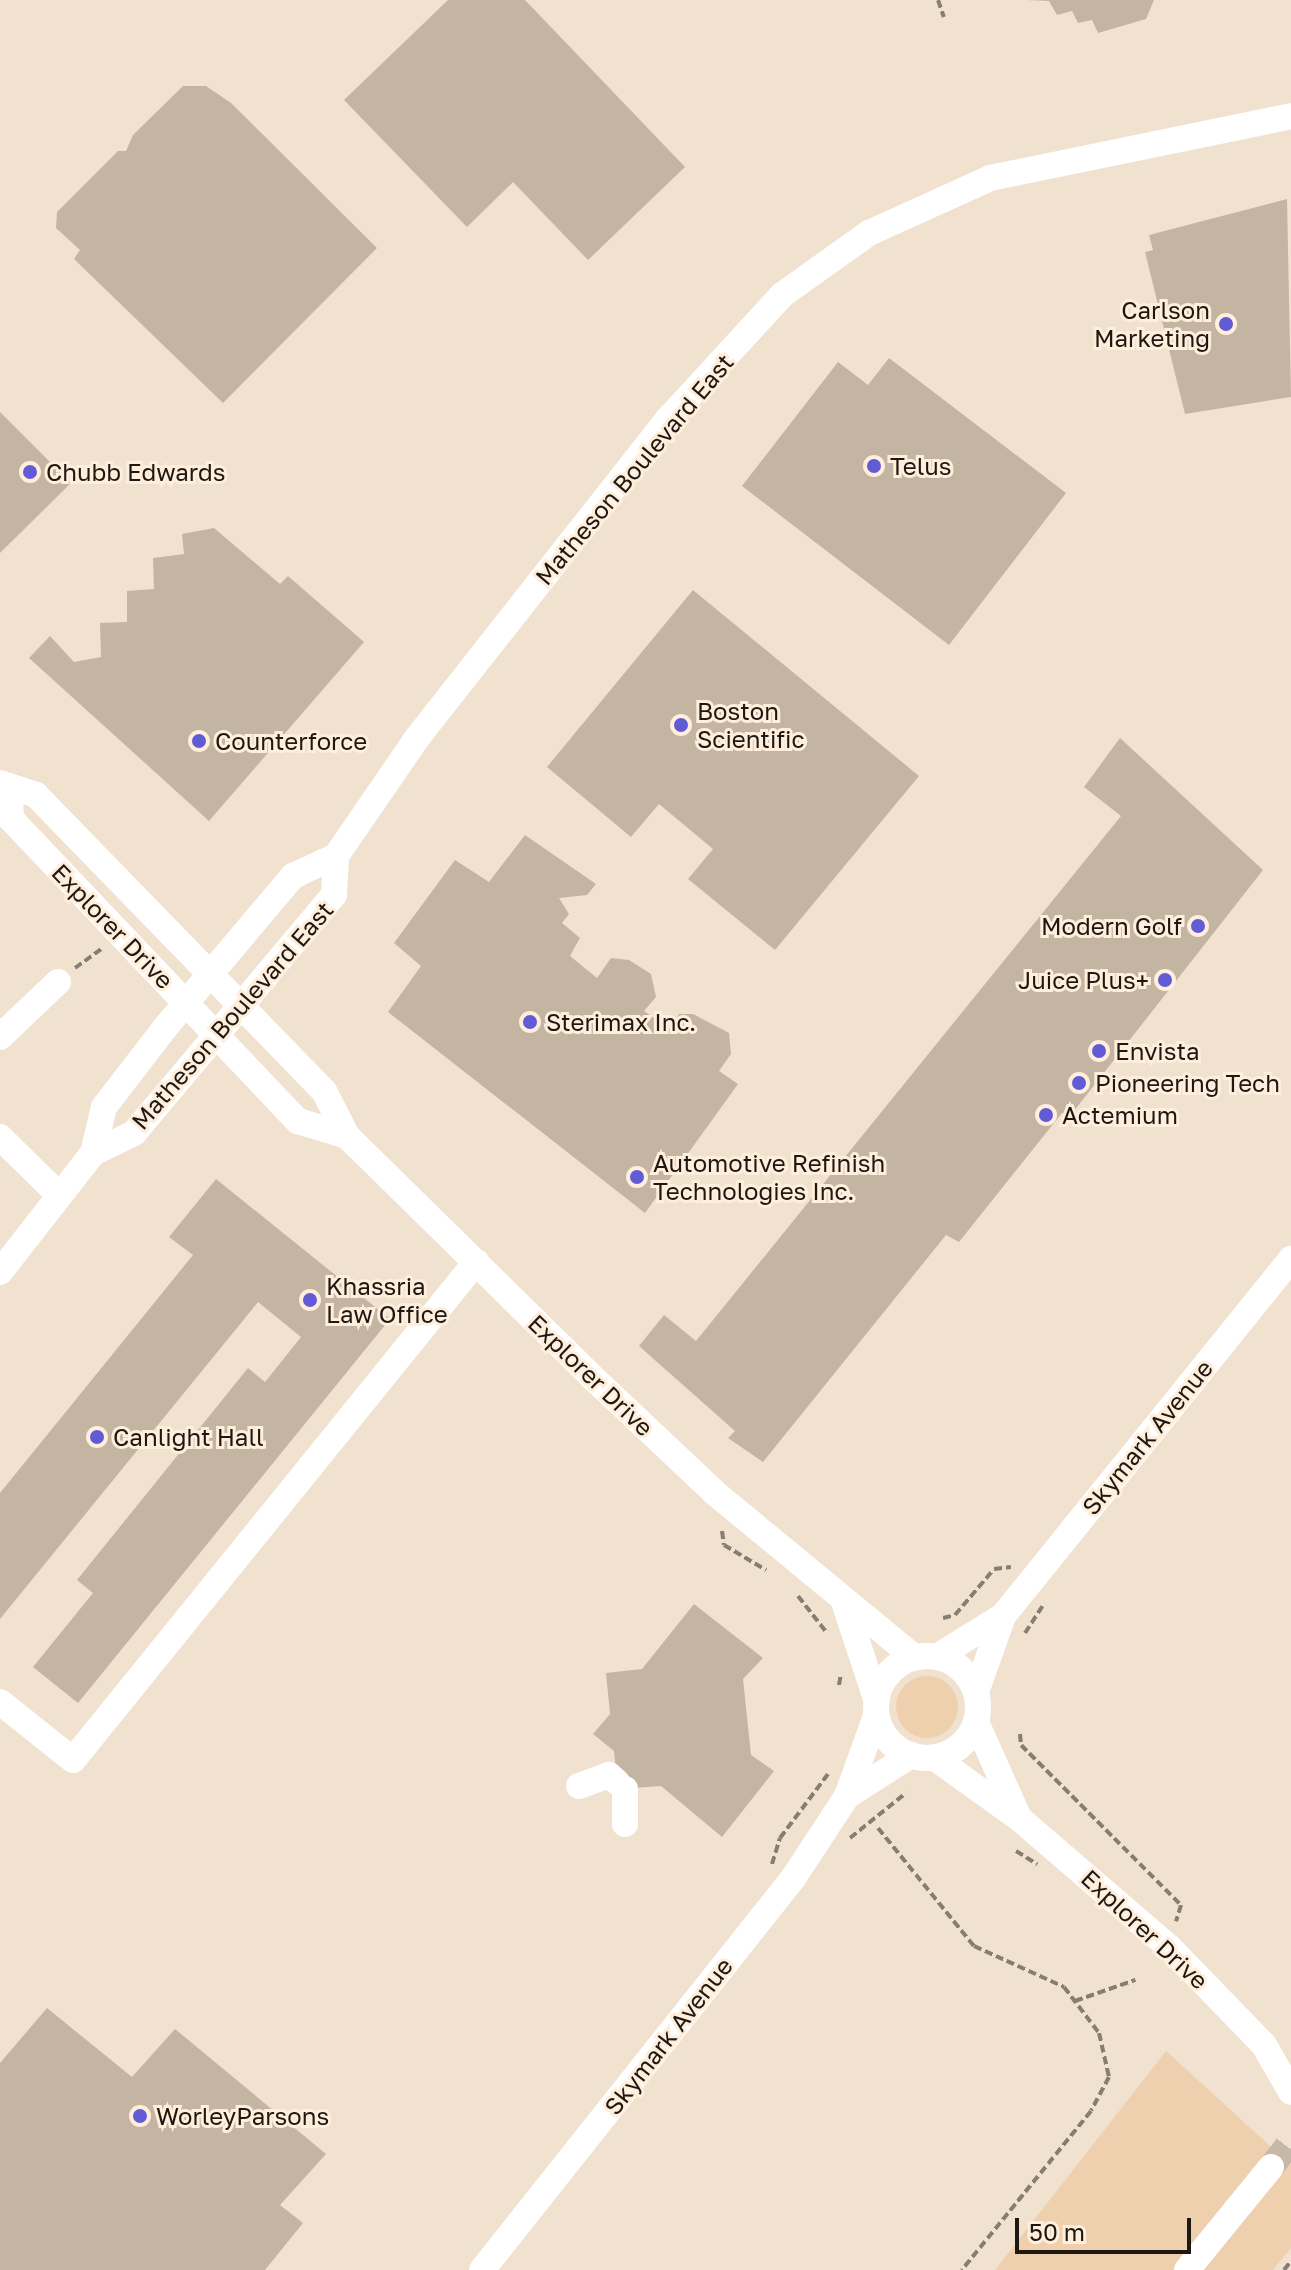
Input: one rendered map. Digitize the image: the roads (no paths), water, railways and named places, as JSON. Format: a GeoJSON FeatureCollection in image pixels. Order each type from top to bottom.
{"type":"FeatureCollection","features":[{"type":"Feature","properties":{"kind":"street","name":"Matheson Boulevard East"},"geometry":{"type":"LineString","coordinates":[[93,1153],[104,1107],[293,876],[336,856],[417,738],[670,417],[782,295],[826,260],[930,201],[990,178],[1291,116]]}},
{"type":"Feature","properties":{"kind":"street","name":"Explorer Drive"},"geometry":{"type":"LineString","coordinates":[[347,1136],[298,1121],[11,819],[5,788],[36,795],[242,1003],[324,1091],[347,1136],[715,1493],[845,1605],[926,1656]]}},
{"type":"Feature","properties":{"kind":"street","name":"Matheson Boulevard East"},"geometry":{"type":"LineString","coordinates":[[0,1272],[93,1153],[134,1133],[334,895],[336,856]]}},
{"type":"Feature","properties":{"kind":"street"},"geometry":{"type":"LineString","coordinates":[[0,1037],[58,982]]}},
{"type":"Feature","properties":{"kind":"street"},"geometry":{"type":"LineString","coordinates":[[0,1137],[59,1195]]}},
{"type":"Feature","properties":{"kind":"street","name":"Skymark Avenue"},"geometry":{"type":"LineString","coordinates":[[976,1692],[1003,1616],[1291,1259]]}},
{"type":"Feature","properties":{"kind":"street"},"geometry":{"type":"LineString","coordinates":[[0,1702],[73,1760],[476,1262]]}},
{"type":"Feature","properties":{"kind":"street"},"geometry":{"type":"LineString","coordinates":[[845,1605],[876,1707],[888,1740],[923,1757],[962,1744],[976,1722],[976,1692],[962,1670],[926,1656],[888,1674],[876,1707]]}},
{"type":"Feature","properties":{"kind":"street","name":"Skymark Avenue"},"geometry":{"type":"LineString","coordinates":[[926,1656],[1003,1616]]}},
{"type":"Feature","properties":{"kind":"street","name":"Skymark Avenue"},"geometry":{"type":"LineString","coordinates":[[482,2270],[794,1877],[847,1796],[876,1707]]}},
{"type":"Feature","properties":{"kind":"street","name":"Explorer Drive"},"geometry":{"type":"LineString","coordinates":[[976,1722],[1020,1819]]}},
{"type":"Feature","properties":{"kind":"street","name":"Explorer Drive"},"geometry":{"type":"LineString","coordinates":[[923,1757],[1020,1819],[1169,1947],[1264,2045],[1291,2092]]}},
{"type":"Feature","properties":{"kind":"street","name":"Skymark Avenue"},"geometry":{"type":"LineString","coordinates":[[847,1796],[923,1757]]}},
{"type":"Feature","properties":{"kind":"street"},"geometry":{"type":"LineString","coordinates":[[579,1786],[609,1775],[621,1785],[625,1824]]}},
{"type":"Feature","properties":{"kind":"street"},"geometry":{"type":"LineString","coordinates":[[1264,2045],[1291,2050]]}},
{"type":"Feature","properties":{"kind":"street"},"geometry":{"type":"LineString","coordinates":[[1187,2270],[1271,2167]]}},
{"type":"Feature","properties":{"kind":"tunnel"},"geometry":{"type":"LineString","coordinates":[[1271,2167],[1291,2141]]}},
{"type":"Feature","properties":{"kind":"place","name":"Carlson Marketing"},"geometry":{"type":"Point","coordinates":[1226,324]}},
{"type":"Feature","properties":{"kind":"place","name":"Telus"},"geometry":{"type":"Point","coordinates":[874,466]}},
{"type":"Feature","properties":{"kind":"place","name":"Chubb Edwards"},"geometry":{"type":"Point","coordinates":[30,472]}},
{"type":"Feature","properties":{"kind":"place","name":"Boston Scientific"},"geometry":{"type":"Point","coordinates":[681,725]}},
{"type":"Feature","properties":{"kind":"place","name":"Counterforce"},"geometry":{"type":"Point","coordinates":[199,741]}},
{"type":"Feature","properties":{"kind":"place","name":"Modern Golf"},"geometry":{"type":"Point","coordinates":[1198,926]}},
{"type":"Feature","properties":{"kind":"place","name":"Juice Plus+"},"geometry":{"type":"Point","coordinates":[1165,980]}},
{"type":"Feature","properties":{"kind":"place","name":"Sterimax Inc."},"geometry":{"type":"Point","coordinates":[530,1022]}},
{"type":"Feature","properties":{"kind":"place","name":"Envista"},"geometry":{"type":"Point","coordinates":[1099,1051]}},
{"type":"Feature","properties":{"kind":"place","name":"Pioneering Tech"},"geometry":{"type":"Point","coordinates":[1079,1083]}},
{"type":"Feature","properties":{"kind":"place","name":"Actemium"},"geometry":{"type":"Point","coordinates":[1046,1115]}},
{"type":"Feature","properties":{"kind":"place","name":"Automotive Refinish Technologies Inc."},"geometry":{"type":"Point","coordinates":[637,1177]}},
{"type":"Feature","properties":{"kind":"place","name":"Khassria Law Office"},"geometry":{"type":"Point","coordinates":[310,1300]}},
{"type":"Feature","properties":{"kind":"place","name":"Canlight Hall"},"geometry":{"type":"Point","coordinates":[97,1437]}},
{"type":"Feature","properties":{"kind":"place","name":"WorleyParsons"},"geometry":{"type":"Point","coordinates":[140,2116]}}]}
